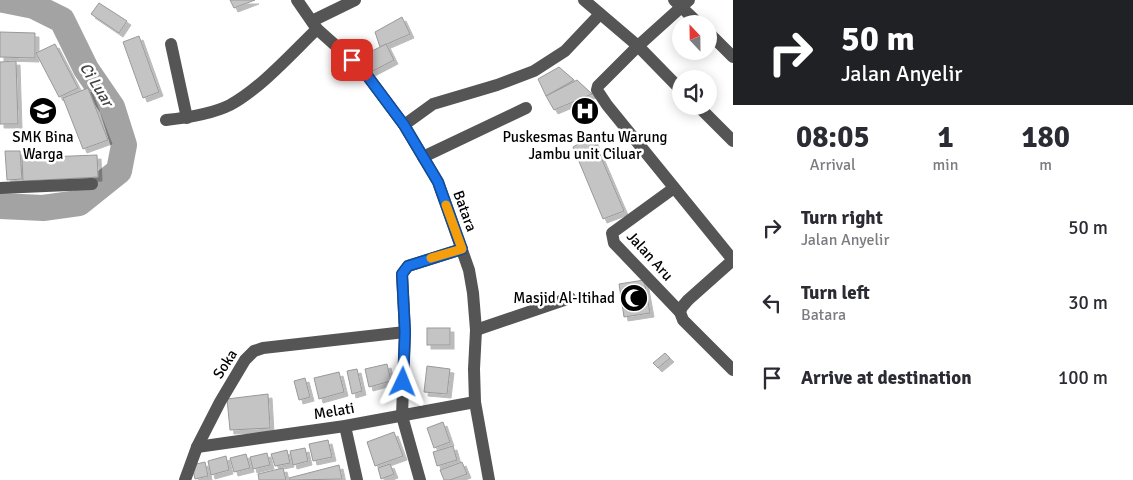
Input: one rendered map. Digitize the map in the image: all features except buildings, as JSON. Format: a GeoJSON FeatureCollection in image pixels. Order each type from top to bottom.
{"type":"FeatureCollection","features":[{"type":"Feature","properties":{"kind":"street","name":"Batara"},"geometry":{"type":"LineString","coordinates":[[297,0],[315,25],[363,70],[404,125],[438,182],[469,270],[473,293],[476,330],[475,402],[489,480]]}},
{"type":"Feature","properties":{"kind":"street"},"geometry":{"type":"LineString","coordinates":[[166,120],[187,118],[228,106],[248,94],[315,25],[355,0]]}},
{"type":"Feature","properties":{"kind":"street"},"geometry":{"type":"LineString","coordinates":[[584,0],[638,46],[672,81]]}},
{"type":"Feature","properties":{"kind":"street"},"geometry":{"type":"LineString","coordinates":[[692,15],[682,2],[598,86],[597,90],[607,105],[733,260],[688,300],[680,312],[683,320],[733,370]]}},
{"type":"Feature","properties":{"kind":"street"},"geometry":{"type":"LineString","coordinates":[[404,125],[433,104],[497,85],[534,71],[565,51],[600,14]]}},
{"type":"Feature","properties":{"kind":"street"},"geometry":{"type":"LineString","coordinates":[[718,42],[733,57]]}},
{"type":"Feature","properties":{"kind":"street"},"geometry":{"type":"LineString","coordinates":[[171,44],[187,118]]}},
{"type":"Feature","properties":{"kind":"street"},"geometry":{"type":"LineString","coordinates":[[423,157],[526,108]]}},
{"type":"Feature","properties":{"kind":"street"},"geometry":{"type":"LineString","coordinates":[[707,115],[733,141]]}},
{"type":"Feature","properties":{"kind":"street"},"geometry":{"type":"LineString","coordinates":[[0,188],[92,184]]}},
{"type":"Feature","properties":{"kind":"street","name":"Jalan Aru"},"geometry":{"type":"LineString","coordinates":[[674,188],[612,232],[612,237],[614,243],[680,312]]}},
{"type":"Feature","properties":{"kind":"street"},"geometry":{"type":"LineString","coordinates":[[420,480],[402,416],[405,332],[402,274],[403,270],[408,266],[462,249]]}},
{"type":"Feature","properties":{"kind":"street"},"geometry":{"type":"LineString","coordinates":[[476,330],[570,298]]}},
{"type":"Feature","properties":{"kind":"street","name":"Soka"},"geometry":{"type":"LineString","coordinates":[[185,480],[198,447],[220,402],[245,360],[254,351],[264,348],[405,332]]}},
{"type":"Feature","properties":{"kind":"street","name":"Melati"},"geometry":{"type":"LineString","coordinates":[[198,447],[344,426],[475,402]]}},
{"type":"Feature","properties":{"kind":"street"},"geometry":{"type":"LineString","coordinates":[[344,426],[357,480]]}},
{"type":"Feature","properties":{"kind":"waterway","name":"Ci Luar"},"geometry":{"type":"LineString","coordinates":[[0,206],[43,208],[79,203],[119,171],[124,145],[112,107],[86,69],[62,20],[34,6],[4,0]]}},
{"type":"Feature","properties":{"kind":"slow traffic"},"geometry":{"type":"LineString","coordinates":[[431,258],[462,249],[446,205]]}},
{"type":"Feature","properties":{"kind":"place","name":"SMK Bina Warga"},"geometry":{"type":"Point","coordinates":[43,111]}},
{"type":"Feature","properties":{"kind":"place","name":"Puskesmas Bantu Warung Jambu unit Ciluar"},"geometry":{"type":"Point","coordinates":[585,111]}},
{"type":"Feature","properties":{"kind":"place","name":"Masjid Al-Itihad"},"geometry":{"type":"Point","coordinates":[634,298]}},
{"type":"Feature","properties":{"kind":"route"},"geometry":{"type":"LineString","coordinates":[[352,60],[363,70],[404,125],[438,182],[462,249],[408,266],[403,270],[405,332],[403,382]]}}]}
